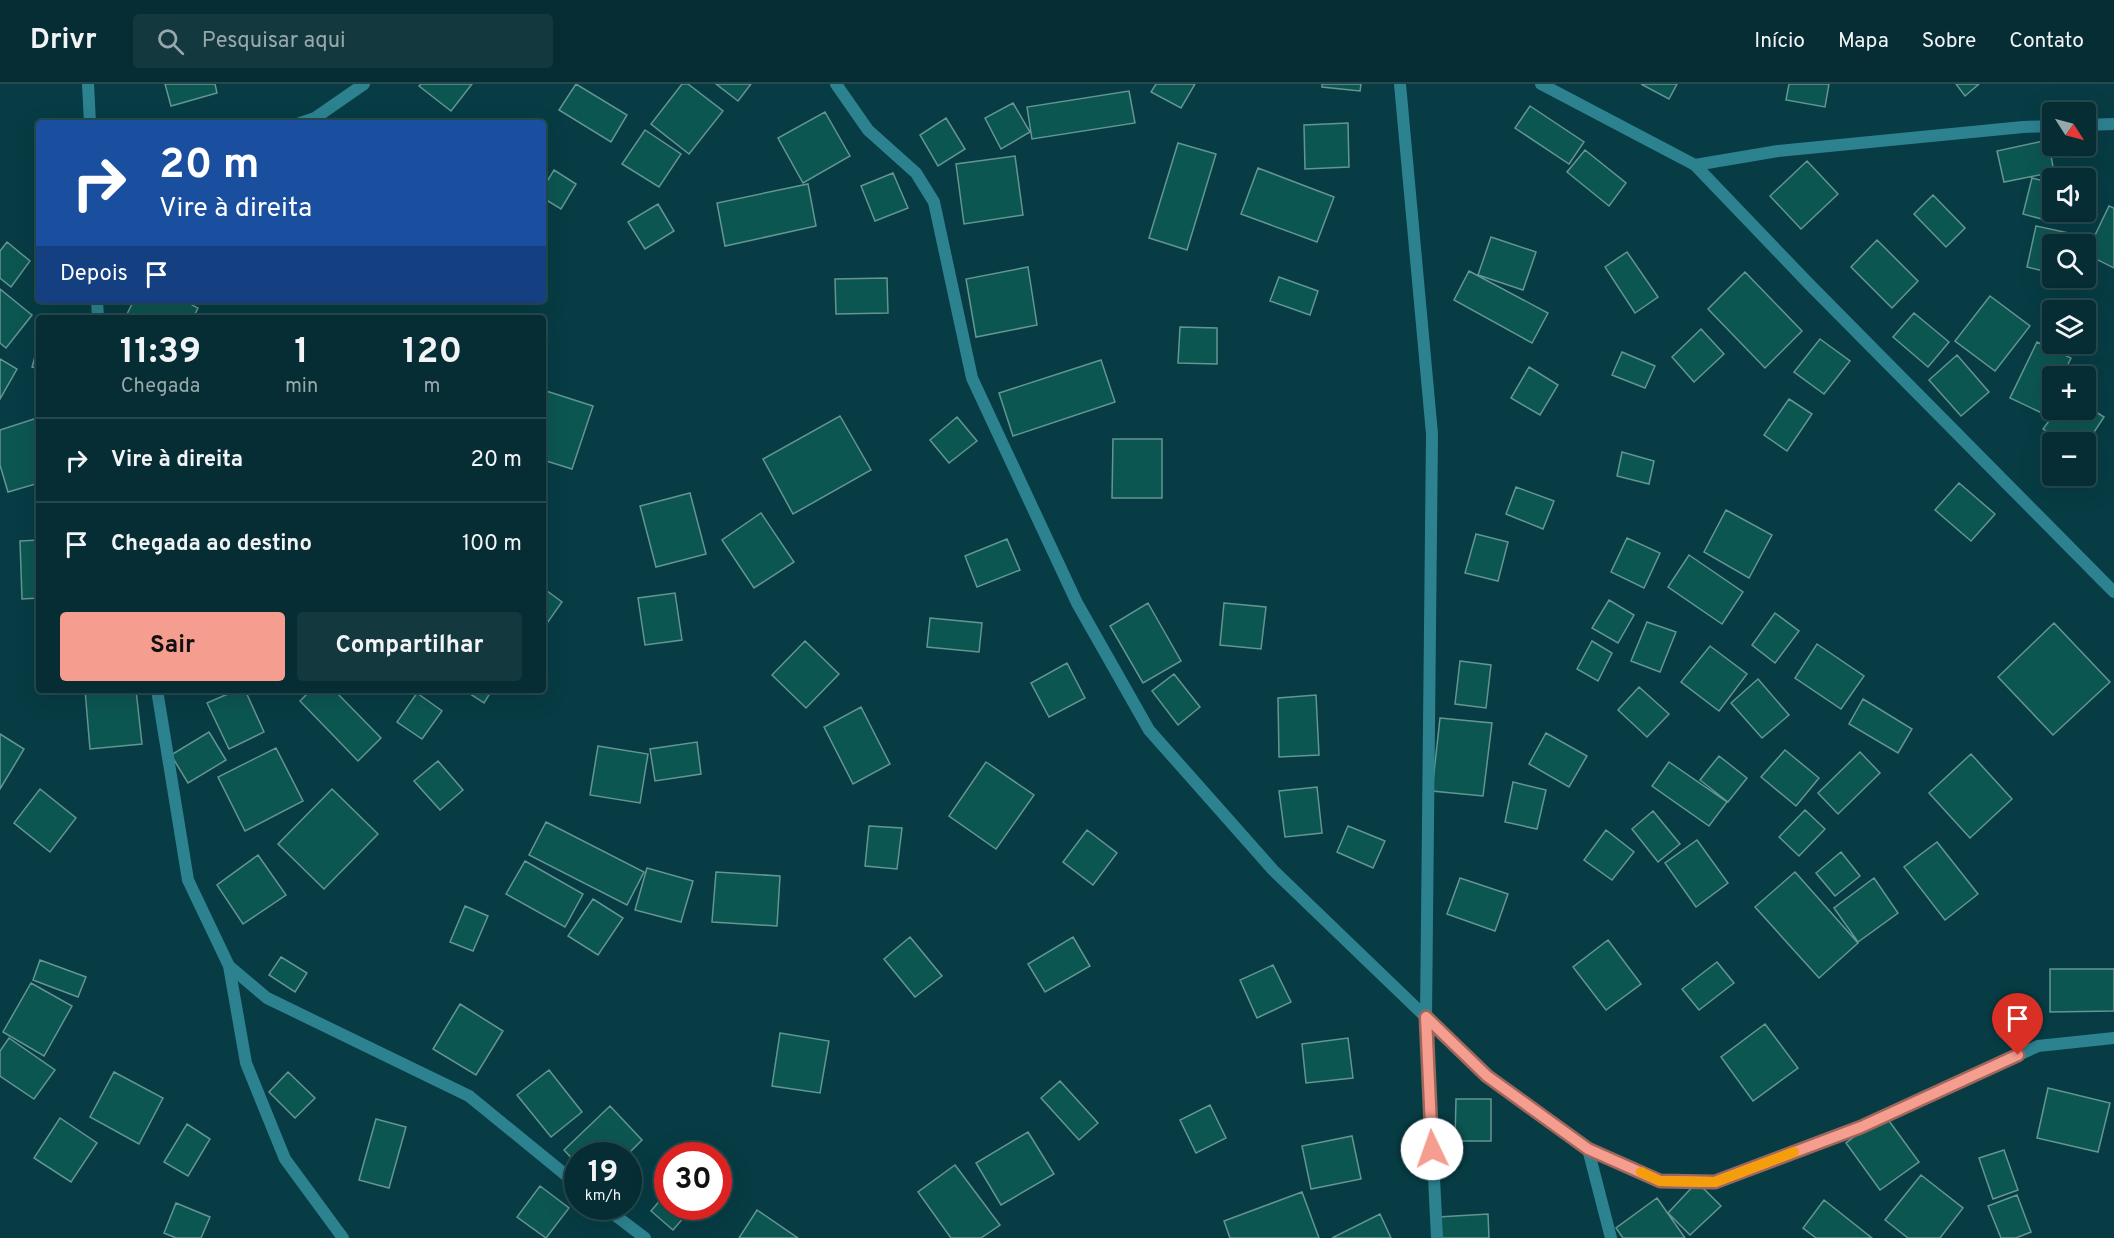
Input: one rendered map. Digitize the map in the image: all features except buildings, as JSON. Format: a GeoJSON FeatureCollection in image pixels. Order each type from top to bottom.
{"type":"FeatureCollection","features":[{"type":"Feature","properties":{"kind":"street"},"geometry":{"type":"LineString","coordinates":[[88,84],[90,120]]}},
{"type":"Feature","properties":{"kind":"street"},"geometry":{"type":"LineString","coordinates":[[309,120],[364,84]]}},
{"type":"Feature","properties":{"kind":"street"},"geometry":{"type":"LineString","coordinates":[[836,84],[868,130],[916,172],[934,202],[972,378],[1077,603],[1149,730],[1273,870],[1487,1076],[1588,1149],[1660,1181],[1715,1182],[1861,1127],[2038,1046],[2114,1038]]}},
{"type":"Feature","properties":{"kind":"street"},"geometry":{"type":"LineString","coordinates":[[1400,84],[1432,434],[1426,1017],[1437,1238]]}},
{"type":"Feature","properties":{"kind":"street"},"geometry":{"type":"LineString","coordinates":[[1541,84],[1695,165],[1811,286],[2114,592]]}},
{"type":"Feature","properties":{"kind":"street"},"geometry":{"type":"LineString","coordinates":[[2096,125],[2114,124]]}},
{"type":"Feature","properties":{"kind":"street"},"geometry":{"type":"LineString","coordinates":[[1695,165],[1779,151],[2042,126]]}},
{"type":"Feature","properties":{"kind":"street"},"geometry":{"type":"LineString","coordinates":[[157,693],[188,880],[228,966],[246,1063],[285,1159],[343,1238]]}},
{"type":"Feature","properties":{"kind":"street"},"geometry":{"type":"LineString","coordinates":[[228,966],[267,998],[469,1096],[564,1174]]}},
{"type":"Feature","properties":{"kind":"street"},"geometry":{"type":"LineString","coordinates":[[1588,1149],[1611,1238]]}},
{"type":"Feature","properties":{"kind":"street"},"geometry":{"type":"LineString","coordinates":[[621,1220],[645,1238]]}},
{"type":"Feature","properties":{"kind":"slow traffic"},"geometry":{"type":"LineString","coordinates":[[1641,1172],[1660,1181],[1715,1182],[1794,1152]]}},
{"type":"Feature","properties":{"kind":"route"},"geometry":{"type":"LineString","coordinates":[[1432,1149],[1426,1017],[1487,1076],[1588,1149],[1660,1181],[1715,1182],[1861,1127],[2018,1055]]}}]}
